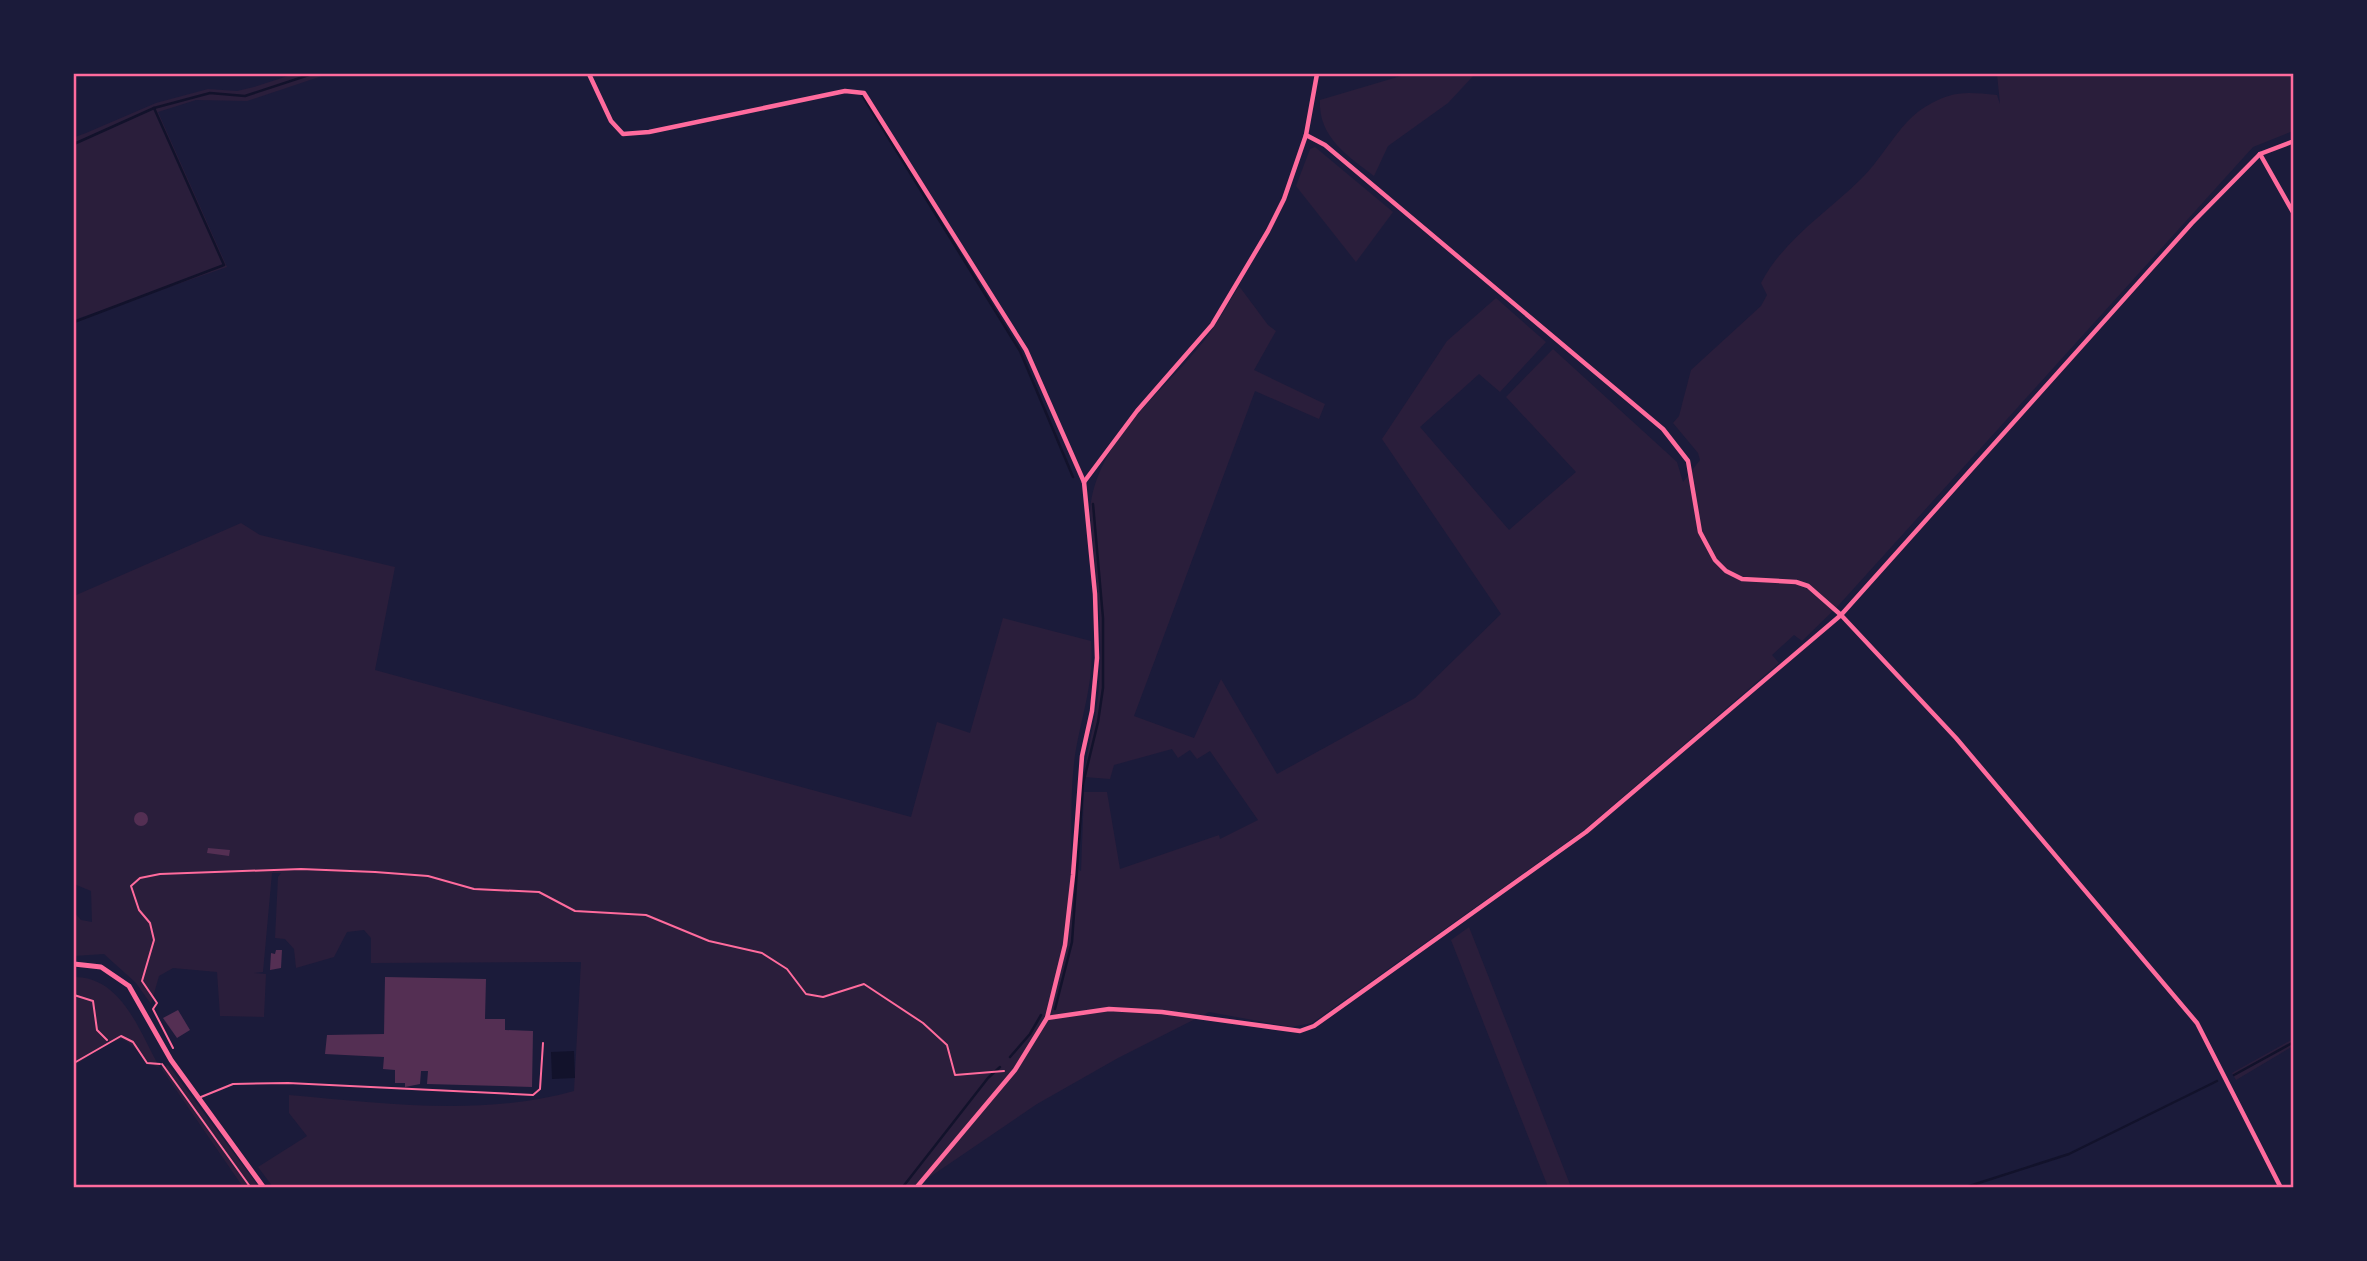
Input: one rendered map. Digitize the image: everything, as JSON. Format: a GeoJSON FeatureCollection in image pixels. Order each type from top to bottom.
{"type":"FeatureCollection","features":[{"type":"Feature","properties":{"kind":"street"},"geometry":{"type":"LineString","coordinates":[[589,74],[611,121],[623,134],[649,132],[845,91],[864,93],[1026,349],[1084,482],[1097,658],[1092,710],[1082,756],[1065,944],[1047,1018],[1015,1070],[916,1188]]}},
{"type":"Feature","properties":{"kind":"street"},"geometry":{"type":"LineString","coordinates":[[1084,482],[1137,411],[1212,325],[1277,214],[1306,135],[1317,74]]}},
{"type":"Feature","properties":{"kind":"street"},"geometry":{"type":"LineString","coordinates":[[1306,135],[1325,145],[1663,429],[1688,461],[1700,533],[1705,546],[1726,571],[1752,581],[1796,582],[1808,586],[1841,615],[1962,745],[2197,1023],[2281,1188]]}},
{"type":"Feature","properties":{"kind":"street"},"geometry":{"type":"LineString","coordinates":[[1047,1018],[1109,1009],[1162,1012],[1292,1030],[1314,1026],[1586,832],[1841,615],[2192,223],[2260,154],[2294,141]]}},
{"type":"Feature","properties":{"kind":"street"},"geometry":{"type":"LineString","coordinates":[[2260,154],[2294,214]]}},
{"type":"Feature","properties":{"kind":"street"},"geometry":{"type":"LineString","coordinates":[[74,964],[101,967],[129,986],[171,1059],[264,1188]]}},
{"type":"Feature","properties":{"kind":"lane"},"geometry":{"type":"LineString","coordinates":[[199,1098],[216,1088],[233,1083],[351,1085],[453,1094],[533,1095],[540,1089],[543,1043]]}},
{"type":"Feature","properties":{"kind":"path"},"geometry":{"type":"LineString","coordinates":[[74,1063],[107,1041],[127,1037],[147,1063],[162,1064],[171,1059],[173,1044],[153,1009],[158,1003],[142,981],[154,940],[150,923],[139,910],[131,886],[140,878],[159,874],[301,869],[428,876],[474,889],[539,891],[575,911],[646,915],[709,941],[762,953],[787,969],[806,994],[823,997],[864,984],[923,1023],[947,1045],[956,1075],[1015,1070]]}},
{"type":"Feature","properties":{"kind":"path"},"geometry":{"type":"LineString","coordinates":[[74,995],[93,1001],[97,1030],[107,1041]]}},
{"type":"Feature","properties":{"kind":"path"},"geometry":{"type":"LineString","coordinates":[[162,1064],[251,1188]]}},
{"type":"Feature","properties":{"kind":"shaded area"},"geometry":{"type":"Polygon","coordinates":[[[294,74],[328,74],[247,101],[196,100],[158,112],[227,267],[74,320],[74,133],[75,137],[156,103],[208,89],[237,91],[294,74]]]}},
{"type":"Feature","properties":{"kind":"shaded area"},"geometry":{"type":"Polygon","coordinates":[[[1400,74],[1475,74],[1448,103],[1388,146],[1374,176],[1345,153],[1329,135],[1324,125],[1320,100],[1401,76],[1400,74]]]}},
{"type":"Feature","properties":{"kind":"shaded area"},"geometry":{"type":"Polygon","coordinates":[[[1997,74],[2293,74],[2293,131],[2253,147],[1837,607],[1802,641],[1794,635],[1772,655],[1779,663],[1584,830],[1312,1023],[1291,1027],[1209,1012],[1118,1058],[1037,1104],[915,1187],[273,1187],[258,1167],[307,1136],[289,1113],[289,1095],[396,1104],[468,1106],[539,1099],[574,1091],[581,962],[371,963],[371,938],[364,930],[347,932],[334,957],[296,968],[294,949],[285,939],[275,938],[278,877],[281,873],[272,873],[263,972],[254,973],[266,974],[264,1017],[220,1016],[217,972],[173,968],[159,976],[151,1004],[136,983],[104,954],[74,956],[74,912],[81,920],[92,922],[91,891],[74,884],[74,596],[241,523],[260,535],[395,567],[375,670],[911,817],[937,722],[970,733],[1003,618],[1091,641],[1089,688],[1073,776],[1071,865],[1081,871],[1084,792],[1107,792],[1120,869],[1219,835],[1220,839],[1258,820],[1210,751],[1197,759],[1190,750],[1178,758],[1172,749],[1114,765],[1110,779],[1084,777],[1098,698],[1100,665],[1098,600],[1090,513],[1094,487],[1117,441],[1204,341],[1239,286],[1268,325],[1276,331],[1254,370],[1325,404],[1319,419],[1255,391],[1134,716],[1194,738],[1221,679],[1277,774],[1415,698],[1501,614],[1382,439],[1447,341],[1496,298],[1546,342],[1500,392],[1479,374],[1420,427],[1509,530],[1576,472],[1506,397],[1553,349],[1677,462],[1683,482],[1700,460],[1698,453],[1673,423],[1679,416],[1691,370],[1761,306],[1767,295],[1761,283],[1782,253],[1861,179],[1915,114],[1935,101],[1968,93],[1997,95],[2000,104],[1997,74]]]}},
{"type":"Feature","properties":{"kind":"shaded area"},"geometry":{"type":"Polygon","coordinates":[[[1315,147],[1393,212],[1356,262],[1296,186],[1310,149],[1315,147]]]}},
{"type":"Feature","properties":{"kind":"shaded area"},"geometry":{"type":"Polygon","coordinates":[[[1469,927],[1571,1187],[1548,1187],[1451,940],[1469,927]]]}},
{"type":"Feature","properties":{"kind":"shaded area"},"geometry":{"type":"Polygon","coordinates":[[[74,977],[91,979],[117,996],[136,1023],[160,1068],[122,1039],[108,1043],[74,1066],[74,977]]]}},
{"type":"Feature","properties":{"kind":"shaded area"},"geometry":{"type":"Polygon","coordinates":[[[2293,1039],[2293,1046],[2236,1080],[2232,1073],[2293,1039]]]}},
{"type":"Feature","properties":{"kind":"shaded area"},"geometry":{"type":"Polygon","coordinates":[[[574,1051],[575,1078],[552,1079],[551,1052],[574,1051]]]}},
{"type":"Feature","properties":{"kind":"shaded area"},"geometry":{"type":"Polygon","coordinates":[[[168,1065],[259,1187],[243,1187],[160,1068],[168,1065]]]}},
{"type":"Feature","properties":{"kind":"building"},"geometry":{"type":"Polygon","coordinates":[[[138,812],[144,812],[148,819],[144,826],[138,826],[134,822],[134,816],[138,812]]]}},
{"type":"Feature","properties":{"kind":"building"},"geometry":{"type":"Polygon","coordinates":[[[208,848],[230,850],[229,856],[207,853],[208,848]]]}},
{"type":"Feature","properties":{"kind":"building"},"geometry":{"type":"Polygon","coordinates":[[[276,950],[282,950],[281,968],[270,970],[271,953],[275,954],[276,950]]]}},
{"type":"Feature","properties":{"kind":"building"},"geometry":{"type":"Polygon","coordinates":[[[385,977],[486,979],[485,1019],[505,1019],[505,1030],[533,1031],[532,1087],[427,1084],[428,1071],[421,1071],[420,1084],[405,1087],[405,1083],[395,1083],[395,1070],[383,1069],[384,1057],[325,1054],[327,1035],[384,1034],[385,977]]]}},
{"type":"Feature","properties":{"kind":"building"},"geometry":{"type":"Polygon","coordinates":[[[178,1010],[190,1030],[177,1038],[163,1018],[178,1010]]]}},
{"type":"Feature","properties":{"kind":"waterway"},"geometry":{"type":"LineString","coordinates":[[74,144],[154,108],[210,93],[245,96],[312,74]]}},
{"type":"Feature","properties":{"kind":"waterway"},"geometry":{"type":"LineString","coordinates":[[862,95],[1020,351],[1073,477]]}},
{"type":"Feature","properties":{"kind":"waterway"},"geometry":{"type":"LineString","coordinates":[[74,322],[224,265],[154,108]]}},
{"type":"Feature","properties":{"kind":"waterway"},"geometry":{"type":"LineString","coordinates":[[1055,1009],[1072,942],[1083,784],[1103,688],[1103,618],[1093,504]]}},
{"type":"Feature","properties":{"kind":"waterway"},"geometry":{"type":"LineString","coordinates":[[1010,1057],[1030,1034],[1041,1015]]}},
{"type":"Feature","properties":{"kind":"waterway"},"geometry":{"type":"LineString","coordinates":[[2234,1075],[2294,1042]]}},
{"type":"Feature","properties":{"kind":"waterway"},"geometry":{"type":"LineString","coordinates":[[902,1188],[988,1078],[1000,1067]]}},
{"type":"Feature","properties":{"kind":"waterway"},"geometry":{"type":"LineString","coordinates":[[1963,1188],[2069,1154],[2217,1081]]}}]}
